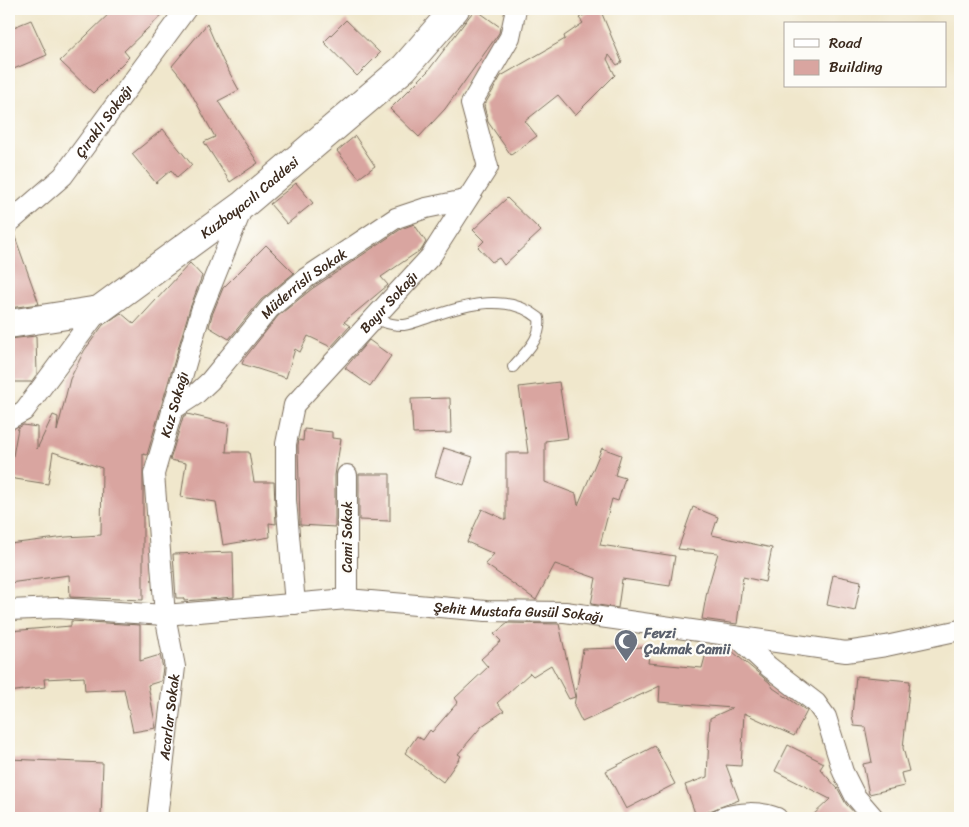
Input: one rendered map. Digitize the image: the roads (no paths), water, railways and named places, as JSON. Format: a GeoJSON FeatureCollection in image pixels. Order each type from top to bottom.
{"type":"FeatureCollection","features":[{"type":"Feature","properties":{"kind":"street","name":"Çıraklı Sokağı"},"geometry":{"type":"LineString","coordinates":[[9,223],[63,176],[186,9]]}},
{"type":"Feature","properties":{"kind":"street","name":"Kuzboyacılı Caddesi"},"geometry":{"type":"LineString","coordinates":[[9,324],[99,310],[244,204],[404,68],[455,9]]}},
{"type":"Feature","properties":{"kind":"street","name":"Bayır Sokağı"},"geometry":{"type":"LineString","coordinates":[[295,604],[286,500],[286,444],[294,406],[431,256],[465,200],[488,167],[471,104],[510,37],[516,9]]}},
{"type":"Feature","properties":{"kind":"street","name":"Müderrisli Sokak"},"geometry":{"type":"LineString","coordinates":[[172,410],[195,395],[210,381],[270,308],[306,278],[396,218],[426,208],[465,200]]}},
{"type":"Feature","properties":{"kind":"street","name":"Kuz Sokağı"},"geometry":{"type":"LineString","coordinates":[[165,615],[154,474],[201,311],[244,204]]}},
{"type":"Feature","properties":{"kind":"street"},"geometry":{"type":"LineString","coordinates":[[9,419],[24,411],[99,310]]}},
{"type":"Feature","properties":{"kind":"street","name":"Cami Sokak"},"geometry":{"type":"LineString","coordinates":[[347,476],[347,599]]}},
{"type":"Feature","properties":{"kind":"street","name":"Şehit Mustafa Gusül Sokağı"},"geometry":{"type":"LineString","coordinates":[[9,610],[57,608],[165,615],[347,599],[486,611],[565,612],[846,652],[960,630]]}},
{"type":"Feature","properties":{"kind":"street","name":"Acarlar Sokak"},"geometry":{"type":"LineString","coordinates":[[157,818],[175,668],[165,615]]}},
{"type":"Feature","properties":{"kind":"street"},"geometry":{"type":"LineString","coordinates":[[737,637],[770,667],[816,704],[826,717],[843,772],[855,796],[874,818]]}},
{"type":"Feature","properties":{"kind":"street"},"geometry":{"type":"LineString","coordinates":[[721,818],[750,813],[777,818]]}},
{"type":"Feature","properties":{"kind":"lane"},"geometry":{"type":"LineString","coordinates":[[374,319],[395,326],[406,325],[456,309],[485,303],[515,304],[527,308],[539,318],[541,329],[536,340],[514,367]]}},
{"type":"Feature","properties":{"kind":"place","name":"Fevzi Çakmak Camii"},"geometry":{"type":"Point","coordinates":[626,662]}}]}
